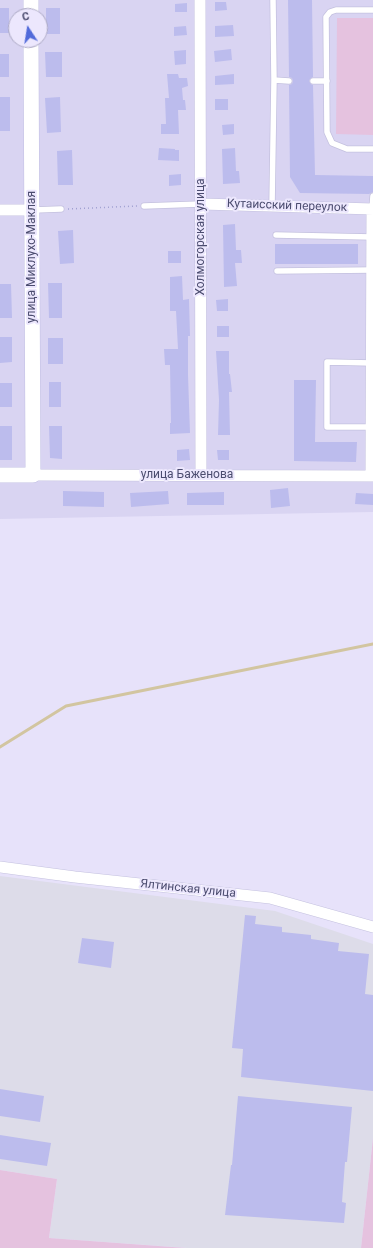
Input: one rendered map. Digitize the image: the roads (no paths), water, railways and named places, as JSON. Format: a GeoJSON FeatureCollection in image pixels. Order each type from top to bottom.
{"type":"FeatureCollection","features":[{"type":"Feature","properties":{"kind":"street","name":"Холмогорская улица"},"geometry":{"type":"LineString","coordinates":[[200,0],[202,204],[201,475]]}},
{"type":"Feature","properties":{"kind":"street","name":"улица Миклухо-Маклая"},"geometry":{"type":"LineString","coordinates":[[31,48],[33,475]]}},
{"type":"Feature","properties":{"kind":"street","name":"Кутаисский переулок"},"geometry":{"type":"LineString","coordinates":[[202,204],[373,209]]}},
{"type":"Feature","properties":{"kind":"street"},"geometry":{"type":"LineString","coordinates":[[372,476],[373,209]]}},
{"type":"Feature","properties":{"kind":"street"},"geometry":{"type":"LineString","coordinates":[[0,210],[32,210]]}},
{"type":"Feature","properties":{"kind":"street","name":"улица Баженова"},"geometry":{"type":"LineString","coordinates":[[0,475],[372,476]]}},
{"type":"Feature","properties":{"kind":"street","name":"Ялтинская улица"},"geometry":{"type":"LineString","coordinates":[[0,867],[75,877],[270,898],[373,927]]}},
{"type":"Feature","properties":{"kind":"lane"},"geometry":{"type":"LineString","coordinates":[[272,206],[274,80],[273,0]]}},
{"type":"Feature","properties":{"kind":"lane"},"geometry":{"type":"LineString","coordinates":[[373,10],[336,10],[330,12],[326,17],[327,132],[332,143],[347,149],[373,149]]}},
{"type":"Feature","properties":{"kind":"lane"},"geometry":{"type":"LineString","coordinates":[[274,80],[289,81]]}},
{"type":"Feature","properties":{"kind":"lane"},"geometry":{"type":"LineString","coordinates":[[313,81],[327,81]]}},
{"type":"Feature","properties":{"kind":"lane"},"geometry":{"type":"LineString","coordinates":[[373,196],[373,209]]}},
{"type":"Feature","properties":{"kind":"lane"},"geometry":{"type":"LineString","coordinates":[[144,206],[202,204]]}},
{"type":"Feature","properties":{"kind":"lane"},"geometry":{"type":"LineString","coordinates":[[32,210],[61,209]]}},
{"type":"Feature","properties":{"kind":"lane"},"geometry":{"type":"LineString","coordinates":[[276,235],[372,237]]}},
{"type":"Feature","properties":{"kind":"lane"},"geometry":{"type":"LineString","coordinates":[[277,271],[372,270]]}},
{"type":"Feature","properties":{"kind":"lane"},"geometry":{"type":"LineString","coordinates":[[372,363],[327,362],[326,427],[372,427]]}},
{"type":"Feature","properties":{"kind":"waterway"},"geometry":{"type":"LineString","coordinates":[[0,747],[66,706],[373,644]]}}]}
